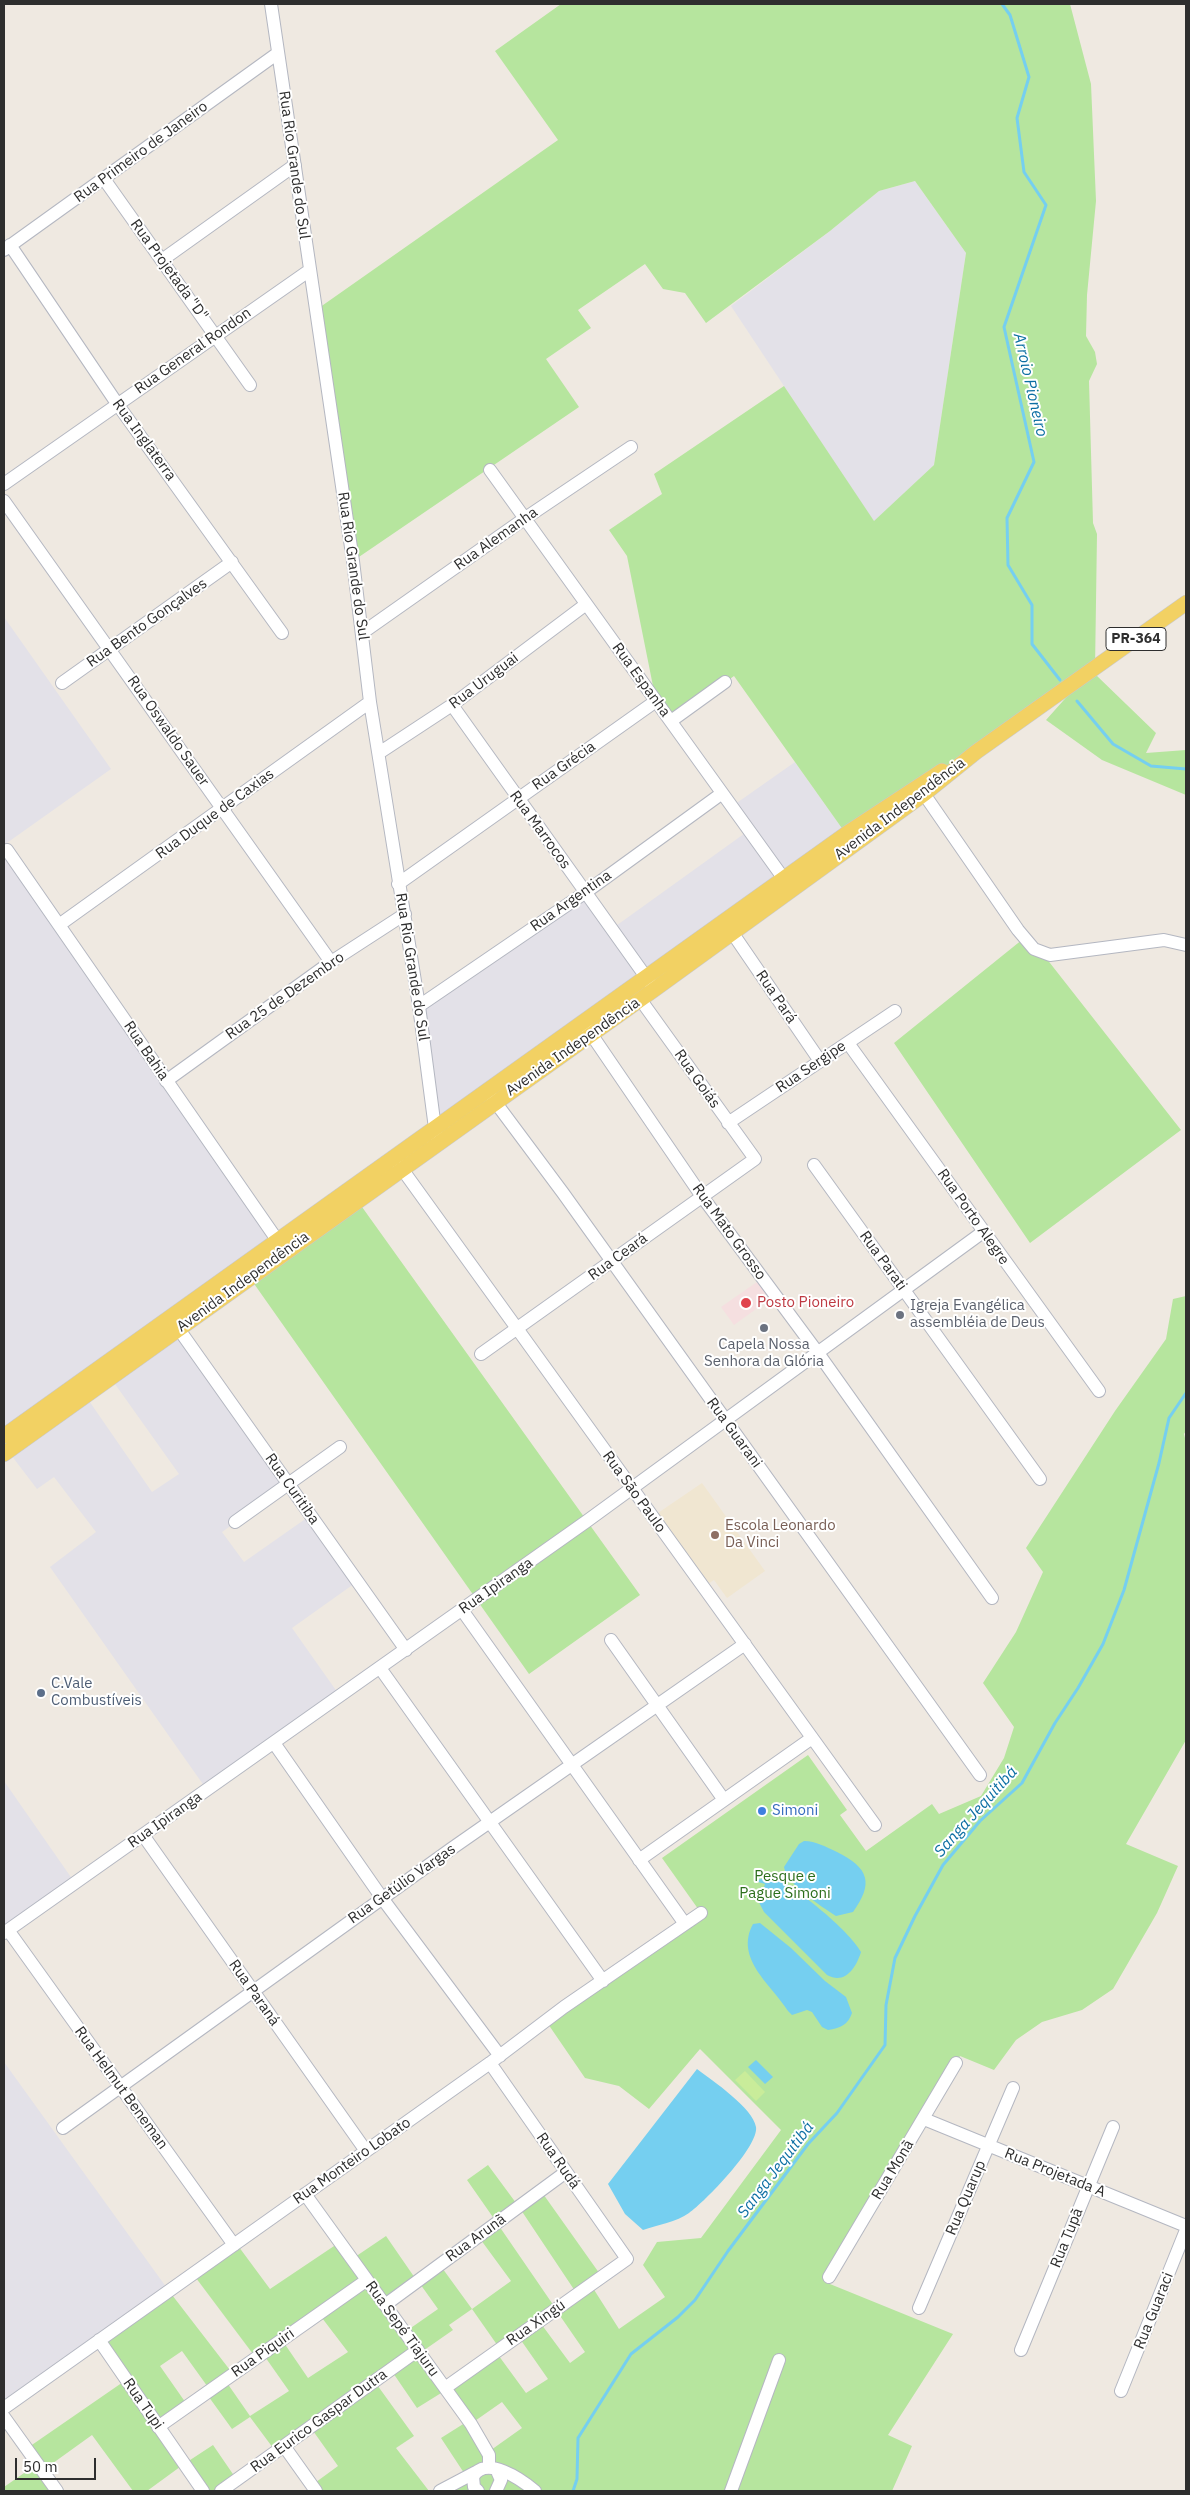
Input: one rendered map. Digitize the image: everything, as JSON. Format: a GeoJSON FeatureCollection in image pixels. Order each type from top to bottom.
{"type":"FeatureCollection","features":[{"type":"Feature","properties":{"kind":"main road","name":"PR-364"},"geometry":{"type":"LineString","coordinates":[[976,752],[1186,603]]}},
{"type":"Feature","properties":{"kind":"main road","name":"Avenida Independência"},"geometry":{"type":"LineString","coordinates":[[814,865],[924,794],[976,752]]}},
{"type":"Feature","properties":{"kind":"main road","name":"Avenida Independência"},"geometry":{"type":"LineString","coordinates":[[4,1454],[174,1323],[729,927],[924,781],[976,752]]}},
{"type":"Feature","properties":{"kind":"main road","name":"Avenida Independência"},"geometry":{"type":"LineString","coordinates":[[587,1028],[640,999],[651,983]]}},
{"type":"Feature","properties":{"kind":"main road","name":"Avenida Independência"},"geometry":{"type":"LineString","coordinates":[[4,1436],[125,1359]]}},
{"type":"Feature","properties":{"kind":"street","name":"Rua Rio Grande do Sul"},"geometry":{"type":"LineString","coordinates":[[271,4],[362,633],[370,702],[419,1006],[436,1136]]}},
{"type":"Feature","properties":{"kind":"street","name":"Rua Primeiro de Janeiro"},"geometry":{"type":"LineString","coordinates":[[7,247],[278,53]]}},
{"type":"Feature","properties":{"kind":"street"},"geometry":{"type":"LineString","coordinates":[[162,260],[295,165]]}},
{"type":"Feature","properties":{"kind":"street","name":"Rua Projetada \"D\""},"geometry":{"type":"LineString","coordinates":[[104,179],[250,385]]}},
{"type":"Feature","properties":{"kind":"street","name":"Rua Inglaterra"},"geometry":{"type":"LineString","coordinates":[[7,247],[282,633]]}},
{"type":"Feature","properties":{"kind":"street","name":"Rua General Rondon"},"geometry":{"type":"LineString","coordinates":[[4,484],[310,270]]}},
{"type":"Feature","properties":{"kind":"street","name":"Rua Alemanha"},"geometry":{"type":"LineString","coordinates":[[362,633],[524,519],[631,447]]}},
{"type":"Feature","properties":{"kind":"street","name":"Rua Espanha"},"geometry":{"type":"LineString","coordinates":[[490,470],[585,605],[671,721],[787,884]]}},
{"type":"Feature","properties":{"kind":"street","name":"Rua Oswaldo Sauer"},"geometry":{"type":"LineString","coordinates":[[4,501],[331,962]]}},
{"type":"Feature","properties":{"kind":"street","name":"Rua Bento Gonçalves"},"geometry":{"type":"LineString","coordinates":[[62,683],[232,562]]}},
{"type":"Feature","properties":{"kind":"street","name":"Rua Uruguai"},"geometry":{"type":"LineString","coordinates":[[379,753],[452,705],[585,605]]}},
{"type":"Feature","properties":{"kind":"street"},"geometry":{"type":"LineString","coordinates":[[671,721],[725,682]]}},
{"type":"Feature","properties":{"kind":"street","name":"Rua Grécia"},"geometry":{"type":"LineString","coordinates":[[398,884],[656,701]]}},
{"type":"Feature","properties":{"kind":"street","name":"Rua Duque de Caxias"},"geometry":{"type":"LineString","coordinates":[[59,925],[370,702]]}},
{"type":"Feature","properties":{"kind":"street","name":"Rua Marrocos"},"geometry":{"type":"LineString","coordinates":[[452,705],[517,799],[651,983]]}},
{"type":"Feature","properties":{"kind":"street","name":"Rua Argentina"},"geometry":{"type":"LineString","coordinates":[[419,1006],[586,892],[722,794]]}},
{"type":"Feature","properties":{"kind":"street"},"geometry":{"type":"LineString","coordinates":[[924,794],[1018,930],[1034,949],[1050,955],[1164,940],[1186,945]]}},
{"type":"Feature","properties":{"kind":"street","name":"Rua Bahia"},"geometry":{"type":"LineString","coordinates":[[7,850],[282,1247]]}},
{"type":"Feature","properties":{"kind":"street","name":"Rua 25 de Dezembro"},"geometry":{"type":"LineString","coordinates":[[166,1081],[331,962],[405,914]]}},
{"type":"Feature","properties":{"kind":"street","name":"Rua Pará"},"geometry":{"type":"LineString","coordinates":[[729,927],[820,1062]]}},
{"type":"Feature","properties":{"kind":"street","name":"Rua Goiás"},"geometry":{"type":"LineString","coordinates":[[640,999],[754,1159]]}},
{"type":"Feature","properties":{"kind":"street","name":"Rua Sergipe"},"geometry":{"type":"LineString","coordinates":[[728,1124],[895,1011]]}},
{"type":"Feature","properties":{"kind":"street","name":"Rua Mato Grosso"},"geometry":{"type":"LineString","coordinates":[[587,1028],[701,1195],[818,1353],[992,1598]]}},
{"type":"Feature","properties":{"kind":"street","name":"Rua Porto Alegre"},"geometry":{"type":"LineString","coordinates":[[848,1042],[1099,1391]]}},
{"type":"Feature","properties":{"kind":"street","name":"Rua Guarani"},"geometry":{"type":"LineString","coordinates":[[491,1097],[980,1775]]}},
{"type":"Feature","properties":{"kind":"street","name":"Rua Ceará"},"geometry":{"type":"LineString","coordinates":[[481,1354],[611,1263],[701,1195],[754,1159]]}},
{"type":"Feature","properties":{"kind":"street","name":"Rua São Paulo"},"geometry":{"type":"LineString","coordinates":[[398,1163],[875,1825]]}},
{"type":"Feature","properties":{"kind":"street","name":"Rua Parati"},"geometry":{"type":"LineString","coordinates":[[814,1165],[1040,1480]]}},
{"type":"Feature","properties":{"kind":"street","name":"Rua Ipiranga"},"geometry":{"type":"LineString","coordinates":[[6,1932],[632,1489],[983,1232]]}},
{"type":"Feature","properties":{"kind":"street","name":"Rua Curitiba"},"geometry":{"type":"LineString","coordinates":[[174,1323],[406,1650]]}},
{"type":"Feature","properties":{"kind":"street"},"geometry":{"type":"LineString","coordinates":[[236,1522],[340,1447]]}},
{"type":"Feature","properties":{"kind":"street"},"geometry":{"type":"LineString","coordinates":[[462,1610],[685,1924]]}},
{"type":"Feature","properties":{"kind":"street"},"geometry":{"type":"LineString","coordinates":[[611,1640],[724,1800]]}},
{"type":"Feature","properties":{"kind":"street","name":"Rua Getúlio Vargas"},"geometry":{"type":"LineString","coordinates":[[63,2128],[382,1898],[745,1644]]}},
{"type":"Feature","properties":{"kind":"street"},"geometry":{"type":"LineString","coordinates":[[380,1668],[603,1981]]}},
{"type":"Feature","properties":{"kind":"street"},"geometry":{"type":"LineString","coordinates":[[639,1860],[812,1738]]}},
{"type":"Feature","properties":{"kind":"street","name":"Rua Rudá"},"geometry":{"type":"LineString","coordinates":[[274,1743],[495,2059],[566,2172],[627,2259]]}},
{"type":"Feature","properties":{"kind":"street","name":"Rua Paraná"},"geometry":{"type":"LineString","coordinates":[[143,1835],[366,2151]]}},
{"type":"Feature","properties":{"kind":"street","name":"Rua Monteiro Lobato"},"geometry":{"type":"LineString","coordinates":[[4,2408],[701,1913]]}},
{"type":"Feature","properties":{"kind":"street","name":"Rua Helmut Beneman"},"geometry":{"type":"LineString","coordinates":[[6,1932],[234,2245]]}},
{"type":"Feature","properties":{"kind":"street","name":"Rua Monã"},"geometry":{"type":"LineString","coordinates":[[829,2277],[956,2063]]}},
{"type":"Feature","properties":{"kind":"street","name":"Rua Quarup"},"geometry":{"type":"LineString","coordinates":[[919,2308],[1013,2088]]}},
{"type":"Feature","properties":{"kind":"street","name":"Rua Projetada A"},"geometry":{"type":"LineString","coordinates":[[924,2119],[1186,2226]]}},
{"type":"Feature","properties":{"kind":"street","name":"Rua Tupã"},"geometry":{"type":"LineString","coordinates":[[1021,2350],[1114,2127]]}},
{"type":"Feature","properties":{"kind":"street","name":"Rua Arunã"},"geometry":{"type":"LineString","coordinates":[[385,2305],[566,2172]]}},
{"type":"Feature","properties":{"kind":"street","name":"Rua Sepé Tiajuru"},"geometry":{"type":"LineString","coordinates":[[305,2194],[486,2448],[493,2469],[501,2480],[496,2491]]}},
{"type":"Feature","properties":{"kind":"street","name":"Rua Guaraci"},"geometry":{"type":"LineString","coordinates":[[1121,2391],[1186,2230]]}},
{"type":"Feature","properties":{"kind":"street","name":"Rua Xingú"},"geometry":{"type":"LineString","coordinates":[[445,2388],[627,2259]]}},
{"type":"Feature","properties":{"kind":"street","name":"Rua Piquiri"},"geometry":{"type":"LineString","coordinates":[[158,2426],[367,2280]]}},
{"type":"Feature","properties":{"kind":"street","name":"Rua Tupi"},"geometry":{"type":"LineString","coordinates":[[99,2340],[203,2491]]}},
{"type":"Feature","properties":{"kind":"street","name":"Rua Eurico Gaspar Dutra"},"geometry":{"type":"LineString","coordinates":[[221,2491],[418,2350]]}},
{"type":"Feature","properties":{"kind":"street"},"geometry":{"type":"LineString","coordinates":[[731,2491],[779,2360]]}},
{"type":"Feature","properties":{"kind":"street"},"geometry":{"type":"LineString","coordinates":[[4,2417],[57,2491]]}},
{"type":"Feature","properties":{"kind":"street"},"geometry":{"type":"LineString","coordinates":[[284,2446],[316,2491]]}},
{"type":"Feature","properties":{"kind":"street"},"geometry":{"type":"LineString","coordinates":[[440,2491],[476,2472],[493,2469],[513,2476],[535,2491]]}},
{"type":"Feature","properties":{"kind":"street"},"geometry":{"type":"LineString","coordinates":[[476,2472],[473,2482],[478,2491]]}},
{"type":"Feature","properties":{"kind":"shaded area"},"geometry":{"type":"Polygon","coordinates":[[[915,181],[966,253],[934,465],[874,522],[731,306],[830,231],[879,191],[915,181]]]}},
{"type":"Feature","properties":{"kind":"shaded area"},"geometry":{"type":"Polygon","coordinates":[[[4,617],[111,769],[4,845],[4,617]]]}},
{"type":"Feature","properties":{"kind":"shaded area"},"geometry":{"type":"Polygon","coordinates":[[[795,762],[846,834],[435,1128],[419,1006],[586,892],[613,928],[748,831],[731,807],[795,762]]]}},
{"type":"Feature","properties":{"kind":"shaded area"},"geometry":{"type":"Polygon","coordinates":[[[4,846],[277,1241],[4,1436],[4,846]]]}},
{"type":"Feature","properties":{"kind":"shaded area","name":"Posto Pioneiro"},"geometry":{"type":"Polygon","coordinates":[[[757,1282],[770,1299],[734,1325],[721,1307],[757,1282]]]}},
{"type":"Feature","properties":{"kind":"shaded area"},"geometry":{"type":"Polygon","coordinates":[[[178,1328],[289,1484],[222,1532],[244,1562],[311,1515],[358,1581],[292,1628],[340,1696],[207,1790],[50,1567],[96,1532],[54,1477],[37,1489],[8,1451],[85,1395],[152,1492],[179,1474],[110,1377],[178,1328]]]}},
{"type":"Feature","properties":{"kind":"shaded area","name":"Escola Leonardo Da Vinci"},"geometry":{"type":"Polygon","coordinates":[[[702,1483],[765,1571],[727,1598],[714,1580],[703,1587],[652,1517],[702,1483]]]}},
{"type":"Feature","properties":{"kind":"shaded area"},"geometry":{"type":"Polygon","coordinates":[[[4,1781],[75,1883],[4,1933],[4,1781]]]}},
{"type":"Feature","properties":{"kind":"shaded area"},"geometry":{"type":"Polygon","coordinates":[[[4,2062],[169,2291],[4,2408],[4,2062]]]}},
{"type":"Feature","properties":{"kind":"green space"},"geometry":{"type":"Polygon","coordinates":[[[561,4],[1070,4],[1091,84],[1096,201],[1087,295],[1086,336],[1095,352],[1097,364],[1089,381],[1093,523],[1097,534],[1095,669],[846,834],[734,676],[671,721],[656,701],[627,556],[609,530],[662,494],[654,474],[784,386],[874,521],[934,465],[966,253],[915,181],[879,191],[830,231],[706,323],[685,293],[663,289],[645,264],[578,310],[591,328],[546,359],[579,407],[353,561],[316,310],[558,140],[495,51],[561,4]]]}},
{"type":"Feature","properties":{"kind":"green space"},"geometry":{"type":"Polygon","coordinates":[[[1096,675],[1156,733],[1146,753],[1186,750],[1186,795],[1102,760],[1046,720],[1071,692],[1096,675]]]}},
{"type":"Feature","properties":{"kind":"green space"},"geometry":{"type":"Polygon","coordinates":[[[1028,935],[1181,1130],[1030,1243],[894,1043],[1028,935]]]}},
{"type":"Feature","properties":{"kind":"green space"},"geometry":{"type":"Polygon","coordinates":[[[357,1200],[640,1595],[529,1674],[250,1278],[357,1200]]]}},
{"type":"Feature","properties":{"kind":"green space","name":"Pesque e Pague Simoni"},"geometry":{"type":"Polygon","coordinates":[[[1186,1296],[1186,1431],[1184,1434],[1186,1442],[1186,1740],[1126,1844],[1178,1866],[1157,1913],[1113,1989],[1082,2010],[1042,2022],[1016,2040],[994,2070],[960,2056],[825,2282],[953,2334],[888,2435],[912,2446],[892,2491],[440,2491],[466,2476],[441,2438],[468,2421],[446,2390],[417,2408],[391,2370],[375,2382],[414,2436],[396,2448],[429,2491],[316,2491],[312,2485],[338,2466],[311,2428],[276,2452],[250,2417],[232,2429],[206,2393],[210,2390],[182,2351],[160,2366],[188,2406],[159,2426],[184,2464],[147,2491],[133,2491],[92,2435],[42,2471],[54,2491],[4,2491],[4,2487],[37,2464],[26,2449],[126,2380],[99,2340],[169,2291],[233,2374],[225,2380],[250,2416],[289,2391],[263,2354],[256,2358],[193,2274],[236,2243],[270,2289],[340,2242],[352,2259],[386,2236],[417,2281],[440,2265],[472,2309],[511,2281],[478,2236],[497,2223],[556,2309],[577,2294],[519,2207],[541,2191],[602,2277],[591,2285],[619,2329],[665,2297],[643,2265],[657,2242],[701,2238],[781,2130],[700,2049],[649,2109],[619,2086],[585,2078],[546,2021],[701,1913],[662,1858],[808,1755],[847,1810],[840,1815],[866,1851],[932,1804],[939,1814],[981,1796],[1004,1758],[1014,1727],[983,1683],[1016,1632],[1043,1572],[1026,1548],[1115,1411],[1166,1339],[1173,1299],[1186,1296]],[[418,2281],[385,2305],[405,2332],[438,2309],[418,2281]],[[472,2309],[449,2325],[453,2330],[420,2353],[445,2388],[496,2352],[526,2393],[548,2379],[518,2336],[500,2349],[472,2309]],[[556,2310],[539,2321],[570,2363],[585,2352],[556,2310]],[[319,2314],[282,2340],[308,2378],[348,2352],[319,2314]],[[502,2402],[472,2423],[491,2450],[522,2428],[502,2402]]]}},
{"type":"Feature","properties":{"kind":"green space"},"geometry":{"type":"Polygon","coordinates":[[[745,2071],[765,2092],[756,2101],[735,2080],[745,2071]]]}},
{"type":"Feature","properties":{"kind":"green space"},"geometry":{"type":"Polygon","coordinates":[[[488,2165],[519,2207],[497,2223],[467,2180],[488,2165]]]}},
{"type":"Feature","properties":{"kind":"green space"},"geometry":{"type":"Polygon","coordinates":[[[213,2445],[237,2480],[221,2491],[203,2491],[184,2464],[213,2445]]]}},
{"type":"Feature","properties":{"kind":"water"},"geometry":{"type":"Polygon","coordinates":[[[804,1841],[817,1843],[837,1852],[848,1858],[862,1870],[866,1884],[860,1902],[853,1912],[836,1916],[806,1895],[786,1874],[784,1867],[799,1844],[804,1841]]]}},
{"type":"Feature","properties":{"kind":"water"},"geometry":{"type":"Polygon","coordinates":[[[770,1876],[793,1889],[820,1909],[855,1943],[861,1952],[856,1964],[849,1973],[839,1978],[827,1975],[764,1912],[752,1889],[762,1892],[765,1884],[755,1881],[770,1876]]]}},
{"type":"Feature","properties":{"kind":"water"},"geometry":{"type":"Polygon","coordinates":[[[760,1923],[791,1948],[825,1981],[846,1997],[852,2013],[846,2023],[840,2027],[828,2030],[822,2027],[812,2012],[807,2010],[792,2015],[788,2011],[757,1971],[748,1949],[748,1937],[753,1924],[760,1923]]]}},
{"type":"Feature","properties":{"kind":"water"},"geometry":{"type":"Polygon","coordinates":[[[756,2060],[773,2077],[765,2084],[748,2067],[756,2060]]]}},
{"type":"Feature","properties":{"kind":"water"},"geometry":{"type":"Polygon","coordinates":[[[697,2069],[731,2095],[748,2112],[756,2127],[755,2136],[730,2173],[697,2207],[679,2219],[643,2230],[625,2214],[608,2184],[697,2069]]]}},
{"type":"Feature","properties":{"kind":"waterway","name":"Arroio Pioneiro"},"geometry":{"type":"LineString","coordinates":[[1002,4],[1010,15],[1029,77],[1017,118],[1024,172],[1046,205],[1004,327],[1034,462],[1007,518],[1008,565],[1032,605],[1032,644],[1060,680]]}},
{"type":"Feature","properties":{"kind":"waterway","name":"Arroio Pioneiro"},"geometry":{"type":"LineString","coordinates":[[1077,701],[1113,744],[1151,766],[1186,769]]}},
{"type":"Feature","properties":{"kind":"waterway","name":"Sanga Jequitibá"},"geometry":{"type":"LineString","coordinates":[[573,2491],[577,2479],[578,2438],[631,2354],[678,2317],[695,2300],[728,2251],[808,2144],[837,2113],[885,2045],[886,2005],[895,1958],[915,1916],[943,1865],[980,1821],[1022,1783],[1055,1723],[1103,1644],[1124,1590],[1159,1463],[1169,1418],[1186,1393]]}},
{"type":"Feature","properties":{"kind":"place","name":"Posto Pioneiro"},"geometry":{"type":"Point","coordinates":[746,1303]}},
{"type":"Feature","properties":{"kind":"place","name":"Igreja Evangélica assembléia de Deus"},"geometry":{"type":"Point","coordinates":[900,1315]}},
{"type":"Feature","properties":{"kind":"place","name":"Capela Nossa Senhora da Glória"},"geometry":{"type":"Point","coordinates":[764,1328]}},
{"type":"Feature","properties":{"kind":"place","name":"Escola Leonardo Da Vinci"},"geometry":{"type":"Point","coordinates":[715,1535]}},
{"type":"Feature","properties":{"kind":"place","name":"C.Vale Combustíveis"},"geometry":{"type":"Point","coordinates":[41,1693]}},
{"type":"Feature","properties":{"kind":"place","name":"Simoni"},"geometry":{"type":"Point","coordinates":[762,1811]}}]}
